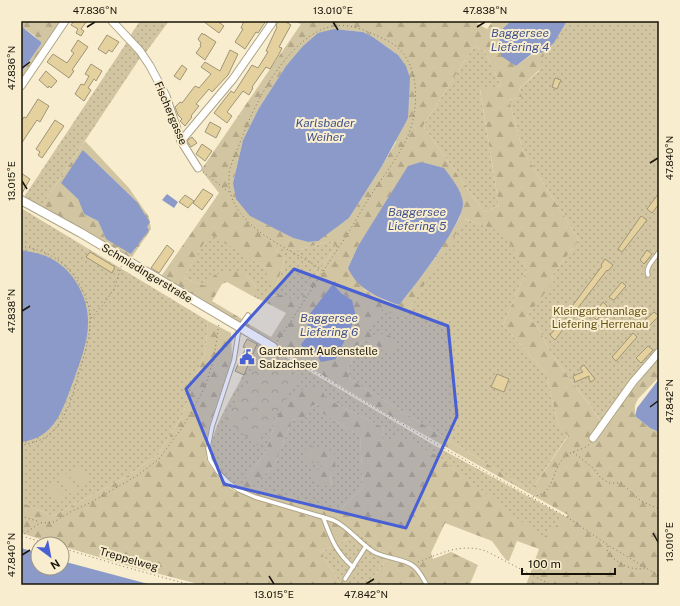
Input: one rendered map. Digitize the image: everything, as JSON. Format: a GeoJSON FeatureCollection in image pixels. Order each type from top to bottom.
{"type":"FeatureCollection","features":[{"type":"Feature","properties":{"kind":"street"},"geometry":{"type":"LineString","coordinates":[[21,86],[65,21]]}},
{"type":"Feature","properties":{"kind":"street","name":"Fischergasse"},"geometry":{"type":"LineString","coordinates":[[112,21],[140,52],[150,66],[166,96],[181,141],[198,168]]}},
{"type":"Feature","properties":{"kind":"street"},"geometry":{"type":"LineString","coordinates":[[181,141],[233,79],[272,23]]}},
{"type":"Feature","properties":{"kind":"street","name":"Schmiedingerstraße"},"geometry":{"type":"LineString","coordinates":[[21,200],[123,258],[220,317],[273,347]]}},
{"type":"Feature","properties":{"kind":"street"},"geometry":{"type":"LineString","coordinates":[[594,438],[633,382],[659,352]]}},
{"type":"Feature","properties":{"kind":"lane"},"geometry":{"type":"LineString","coordinates":[[648,275],[646,271],[647,268],[658,253]]}},
{"type":"Feature","properties":{"kind":"lane"},"geometry":{"type":"LineString","coordinates":[[248,315],[239,328],[234,360],[212,427],[208,448],[210,460],[218,472],[239,490],[255,497],[342,524],[376,553],[412,565],[427,585]]}},
{"type":"Feature","properties":{"kind":"lane"},"geometry":{"type":"LineString","coordinates":[[323,517],[333,544],[344,559],[353,567]]}},
{"type":"Feature","properties":{"kind":"lane"},"geometry":{"type":"LineString","coordinates":[[345,579],[366,546]]}},
{"type":"Feature","properties":{"kind":"path"},"geometry":{"type":"LineString","coordinates":[[323,270],[253,227],[234,203],[230,192],[229,180],[230,168],[244,131],[258,102],[288,56],[297,46],[318,32],[328,27],[341,25],[372,33],[393,44],[405,57],[414,76],[416,89],[412,123],[406,141],[397,158],[368,199],[298,313],[273,347],[433,442],[570,519],[608,545],[659,576]]}},
{"type":"Feature","properties":{"kind":"path"},"geometry":{"type":"LineString","coordinates":[[198,168],[230,192]]}},
{"type":"Feature","properties":{"kind":"path"},"geometry":{"type":"LineString","coordinates":[[21,246],[40,250],[60,261],[68,268],[79,282],[87,301],[90,318],[90,330],[84,357],[70,399],[62,417],[53,431],[47,436],[32,444],[21,446]]}},
{"type":"Feature","properties":{"kind":"path"},"geometry":{"type":"LineString","coordinates":[[90,318],[103,305],[114,289],[123,258]]}},
{"type":"Feature","properties":{"kind":"path"},"geometry":{"type":"LineString","coordinates":[[21,516],[40,523],[54,522],[138,475],[159,459],[184,425],[205,387],[214,358],[220,317]]}},
{"type":"Feature","properties":{"kind":"path"},"geometry":{"type":"LineString","coordinates":[[532,497],[544,494],[550,485],[561,460],[566,455],[589,445]]}},
{"type":"Feature","properties":{"kind":"path"},"geometry":{"type":"LineString","coordinates":[[573,452],[593,468],[601,478],[609,483],[621,483],[641,501],[659,509]]}},
{"type":"Feature","properties":{"kind":"path"},"geometry":{"type":"LineString","coordinates":[[21,536],[40,523]]}},
{"type":"Feature","properties":{"kind":"path"},"geometry":{"type":"LineString","coordinates":[[608,545],[607,552],[613,560],[634,569],[640,570],[646,568]]}},
{"type":"Feature","properties":{"kind":"path"},"geometry":{"type":"LineString","coordinates":[[412,565],[450,549],[463,547],[479,549],[486,551],[551,585]]}},
{"type":"Feature","properties":{"kind":"path","name":"Treppelweg"},"geometry":{"type":"LineString","coordinates":[[70,550],[191,585]]}},
{"type":"Feature","properties":{"kind":"highlighted area"},"geometry":{"type":"Polygon","coordinates":[[[294,269],[448,326],[457,416],[406,528],[224,484],[186,389],[294,269]]]}},
{"type":"Feature","properties":{"kind":"green space"},"geometry":{"type":"Polygon","coordinates":[[[21,21],[63,21],[21,82],[21,73],[41,44],[35,36],[21,26],[21,21]]]}},
{"type":"Feature","properties":{"kind":"green space"},"geometry":{"type":"Polygon","coordinates":[[[140,21],[169,21],[140,58],[41,207],[24,197],[127,42],[140,21]]]}},
{"type":"Feature","properties":{"kind":"green space"},"geometry":{"type":"Polygon","coordinates":[[[293,21],[473,21],[487,29],[493,21],[511,21],[501,30],[496,32],[516,66],[535,52],[544,54],[539,70],[519,89],[522,97],[509,100],[523,151],[579,240],[551,277],[555,280],[527,316],[538,327],[550,352],[604,425],[659,357],[659,377],[638,399],[635,405],[635,416],[650,428],[659,432],[659,585],[526,585],[539,549],[517,541],[509,561],[506,560],[492,541],[445,523],[431,553],[433,559],[451,552],[478,565],[470,584],[472,585],[367,585],[389,556],[359,533],[321,552],[341,585],[202,585],[125,565],[70,548],[70,536],[31,536],[21,533],[21,502],[53,516],[124,478],[158,455],[182,416],[205,352],[208,321],[231,333],[232,358],[209,427],[206,448],[207,461],[227,486],[236,492],[266,451],[277,417],[293,391],[322,388],[325,398],[384,428],[381,440],[391,442],[399,435],[437,456],[543,538],[568,515],[385,413],[244,328],[247,323],[271,337],[286,313],[263,301],[274,296],[281,295],[298,303],[336,246],[330,241],[297,250],[275,249],[285,259],[276,287],[265,279],[268,269],[209,234],[184,278],[206,286],[214,275],[235,270],[246,274],[256,287],[256,298],[227,282],[222,284],[212,301],[242,319],[239,325],[160,278],[219,193],[201,170],[301,24],[293,21]],[[334,29],[302,47],[286,66],[259,108],[243,140],[233,183],[251,216],[293,238],[308,242],[317,241],[349,218],[396,142],[398,55],[373,37],[363,32],[334,29]],[[474,46],[423,126],[484,212],[499,206],[480,89],[501,86],[485,51],[474,46]],[[459,190],[376,219],[358,246],[348,268],[365,290],[384,300],[399,305],[435,258],[459,219],[463,204],[459,190]],[[465,219],[403,319],[382,309],[368,332],[375,336],[382,334],[388,335],[395,343],[396,347],[387,353],[364,340],[359,345],[348,368],[350,379],[531,491],[568,436],[558,424],[546,373],[503,325],[527,269],[502,232],[465,219]],[[333,284],[306,338],[301,344],[337,359],[344,341],[352,300],[341,293],[333,284]],[[318,404],[307,407],[309,416],[292,420],[274,467],[251,486],[339,511],[363,487],[360,436],[322,413],[318,404]]]}},
{"type":"Feature","properties":{"kind":"green space","name":"Kleingartenanlage Liefering Herrenau"},"geometry":{"type":"Polygon","coordinates":[[[567,21],[659,21],[659,348],[634,378],[602,422],[550,352],[538,327],[527,316],[554,280],[551,277],[579,240],[523,151],[509,100],[522,97],[519,89],[539,71],[541,53],[554,43],[567,21]]]}},
{"type":"Feature","properties":{"kind":"green space"},"geometry":{"type":"Polygon","coordinates":[[[474,46],[485,51],[501,86],[480,90],[499,206],[484,212],[423,126],[474,46]]]}},
{"type":"Feature","properties":{"kind":"green space"},"geometry":{"type":"Polygon","coordinates":[[[85,141],[129,188],[149,217],[151,229],[130,260],[41,207],[85,141]],[[83,150],[78,199],[84,214],[98,221],[106,239],[147,227],[136,201],[83,150]]]}},
{"type":"Feature","properties":{"kind":"green space"},"geometry":{"type":"Polygon","coordinates":[[[21,208],[208,321],[205,352],[182,416],[158,455],[124,478],[53,516],[21,502],[21,208]]]}},
{"type":"Feature","properties":{"kind":"green space"},"geometry":{"type":"Polygon","coordinates":[[[464,219],[502,231],[527,269],[503,325],[546,373],[558,424],[568,435],[531,491],[350,379],[348,368],[359,345],[364,340],[372,342],[379,349],[375,336],[367,333],[382,308],[403,319],[464,219]]]}},
{"type":"Feature","properties":{"kind":"green space"},"geometry":{"type":"Polygon","coordinates":[[[209,233],[268,269],[276,287],[285,259],[274,248],[297,250],[330,241],[336,246],[298,303],[274,295],[263,301],[256,298],[256,287],[246,274],[206,286],[184,278],[209,233]]]}},
{"type":"Feature","properties":{"kind":"green space"},"geometry":{"type":"Polygon","coordinates":[[[257,343],[274,353],[284,356],[432,444],[566,517],[543,539],[437,456],[381,440],[384,428],[325,398],[277,417],[266,451],[240,487],[220,471],[214,463],[211,449],[222,415],[244,373],[257,343]]]}},
{"type":"Feature","properties":{"kind":"green space"},"geometry":{"type":"Polygon","coordinates":[[[261,352],[300,376],[257,445],[225,420],[261,352]]]}},
{"type":"Feature","properties":{"kind":"green space"},"geometry":{"type":"Polygon","coordinates":[[[319,404],[322,413],[360,436],[363,487],[339,511],[250,486],[274,467],[292,420],[309,416],[306,407],[319,404]],[[322,462],[323,469],[332,486],[330,473],[336,472],[322,462]]]}},
{"type":"Feature","properties":{"kind":"green space"},"geometry":{"type":"Polygon","coordinates":[[[306,445],[334,451],[336,473],[330,474],[332,487],[312,483],[311,471],[323,469],[322,462],[305,463],[306,445]]]}},
{"type":"Feature","properties":{"kind":"green space"},"geometry":{"type":"Polygon","coordinates":[[[78,465],[89,479],[81,485],[70,471],[78,465]]]}},
{"type":"Feature","properties":{"kind":"green space"},"geometry":{"type":"Polygon","coordinates":[[[66,473],[78,488],[70,494],[58,480],[66,473]]]}},
{"type":"Feature","properties":{"kind":"green space"},"geometry":{"type":"Polygon","coordinates":[[[53,484],[66,497],[60,504],[47,490],[53,484]]]}},
{"type":"Feature","properties":{"kind":"green space"},"geometry":{"type":"Polygon","coordinates":[[[359,533],[389,556],[367,585],[341,585],[321,552],[359,533]]]}},
{"type":"Feature","properties":{"kind":"water","name":"Baggersee Liefering 4"},"geometry":{"type":"Polygon","coordinates":[[[511,21],[567,21],[554,43],[541,53],[534,52],[516,66],[501,56],[501,43],[496,31],[501,30],[511,21]]]}},
{"type":"Feature","properties":{"kind":"water"},"geometry":{"type":"Polygon","coordinates":[[[21,26],[41,42],[41,44],[21,73],[21,26]]]}},
{"type":"Feature","properties":{"kind":"water","name":"Karlsbader Weiher"},"geometry":{"type":"Polygon","coordinates":[[[334,29],[363,32],[373,37],[398,55],[406,66],[410,78],[408,118],[382,166],[349,218],[318,241],[308,242],[293,238],[250,216],[236,199],[233,183],[243,140],[259,108],[286,66],[302,47],[318,33],[334,29]]]}},
{"type":"Feature","properties":{"kind":"water"},"geometry":{"type":"Polygon","coordinates":[[[83,150],[136,201],[150,222],[147,227],[149,230],[131,254],[106,239],[98,221],[84,214],[78,199],[61,183],[83,150]]]}},
{"type":"Feature","properties":{"kind":"water","name":"Baggersee Liefering 5"},"geometry":{"type":"Polygon","coordinates":[[[421,162],[444,168],[461,193],[463,203],[461,212],[447,240],[426,271],[399,305],[369,292],[357,282],[348,268],[358,246],[408,166],[421,162]]]}},
{"type":"Feature","properties":{"kind":"water"},"geometry":{"type":"Polygon","coordinates":[[[167,194],[178,202],[174,208],[162,200],[167,194]]]}},
{"type":"Feature","properties":{"kind":"water"},"geometry":{"type":"Polygon","coordinates":[[[21,250],[47,256],[66,269],[78,285],[86,304],[88,313],[88,330],[81,359],[62,411],[50,428],[42,435],[21,442],[21,250]]]}},
{"type":"Feature","properties":{"kind":"water","name":"Baggersee Liefering 6"},"geometry":{"type":"Polygon","coordinates":[[[333,284],[341,293],[352,300],[356,316],[336,359],[321,362],[315,352],[306,353],[301,344],[306,338],[309,315],[333,284]]]}},
{"type":"Feature","properties":{"kind":"water"},"geometry":{"type":"Polygon","coordinates":[[[659,379],[659,432],[650,428],[635,416],[637,408],[659,379]]]}},
{"type":"Feature","properties":{"kind":"water"},"geometry":{"type":"Polygon","coordinates":[[[21,548],[30,551],[30,576],[70,576],[70,563],[152,585],[21,585],[21,548]]]}},
{"type":"Feature","properties":{"kind":"building"},"geometry":{"type":"Polygon","coordinates":[[[74,21],[87,21],[81,29],[84,31],[81,36],[76,33],[78,29],[71,25],[74,21]]]}},
{"type":"Feature","properties":{"kind":"building"},"geometry":{"type":"Polygon","coordinates":[[[203,21],[217,21],[224,26],[219,33],[203,21]]]}},
{"type":"Feature","properties":{"kind":"building"},"geometry":{"type":"Polygon","coordinates":[[[244,21],[266,21],[258,33],[256,32],[245,49],[235,42],[243,29],[241,28],[244,21]]]}},
{"type":"Feature","properties":{"kind":"building"},"geometry":{"type":"Polygon","coordinates":[[[278,21],[284,21],[291,25],[279,47],[282,48],[278,56],[270,69],[266,67],[252,87],[253,88],[249,95],[243,91],[227,112],[232,116],[227,123],[214,113],[231,91],[234,93],[252,65],[258,68],[268,52],[266,51],[277,27],[278,21]]]}},
{"type":"Feature","properties":{"kind":"building"},"geometry":{"type":"Polygon","coordinates":[[[202,33],[216,42],[205,60],[196,53],[201,46],[198,39],[202,33]]]}},
{"type":"Feature","properties":{"kind":"building"},"geometry":{"type":"Polygon","coordinates":[[[107,35],[119,42],[112,52],[109,50],[106,54],[98,49],[107,35]]]}},
{"type":"Feature","properties":{"kind":"building"},"geometry":{"type":"Polygon","coordinates":[[[78,40],[88,47],[72,70],[74,71],[69,78],[47,62],[53,54],[67,63],[74,53],[71,51],[78,40]]]}},
{"type":"Feature","properties":{"kind":"building"},"geometry":{"type":"Polygon","coordinates":[[[230,50],[238,54],[228,75],[212,92],[209,89],[196,104],[199,106],[185,126],[180,121],[182,119],[178,115],[175,107],[180,102],[182,103],[195,86],[199,88],[211,74],[201,67],[205,62],[220,71],[230,50]]]}},
{"type":"Feature","properties":{"kind":"building"},"geometry":{"type":"Polygon","coordinates":[[[91,64],[102,71],[96,81],[94,79],[88,88],[91,90],[84,101],[75,94],[81,84],[84,85],[89,76],[85,74],[91,64]]]}},
{"type":"Feature","properties":{"kind":"building"},"geometry":{"type":"Polygon","coordinates":[[[182,65],[187,69],[180,80],[174,76],[182,65]]]}},
{"type":"Feature","properties":{"kind":"building"},"geometry":{"type":"Polygon","coordinates":[[[46,71],[57,81],[51,88],[49,86],[48,88],[39,80],[46,71]]]}},
{"type":"Feature","properties":{"kind":"building"},"geometry":{"type":"Polygon","coordinates":[[[555,78],[561,80],[557,89],[552,87],[555,78]]]}},
{"type":"Feature","properties":{"kind":"building"},"geometry":{"type":"Polygon","coordinates":[[[38,99],[49,106],[40,122],[37,120],[21,144],[21,122],[24,117],[26,118],[38,99]]]}},
{"type":"Feature","properties":{"kind":"building"},"geometry":{"type":"Polygon","coordinates":[[[55,120],[64,126],[42,158],[38,155],[40,152],[36,149],[55,120]]]}},
{"type":"Feature","properties":{"kind":"building"},"geometry":{"type":"Polygon","coordinates":[[[210,122],[221,128],[216,138],[205,132],[210,122]]]}},
{"type":"Feature","properties":{"kind":"building"},"geometry":{"type":"Polygon","coordinates":[[[192,137],[197,143],[191,147],[187,141],[192,137]]]}},
{"type":"Feature","properties":{"kind":"building"},"geometry":{"type":"Polygon","coordinates":[[[202,144],[212,151],[205,161],[196,154],[202,144]]]}},
{"type":"Feature","properties":{"kind":"building"},"geometry":{"type":"Polygon","coordinates":[[[21,173],[30,179],[21,195],[21,173]]]}},
{"type":"Feature","properties":{"kind":"building"},"geometry":{"type":"Polygon","coordinates":[[[203,189],[213,195],[202,210],[193,203],[203,189]]]}},
{"type":"Feature","properties":{"kind":"building"},"geometry":{"type":"Polygon","coordinates":[[[659,193],[659,204],[652,213],[647,209],[659,193]]]}},
{"type":"Feature","properties":{"kind":"building"},"geometry":{"type":"Polygon","coordinates":[[[185,195],[194,201],[188,208],[179,202],[185,195]]]}},
{"type":"Feature","properties":{"kind":"building"},"geometry":{"type":"Polygon","coordinates":[[[641,216],[647,220],[622,252],[618,249],[641,216]]]}},
{"type":"Feature","properties":{"kind":"building"},"geometry":{"type":"Polygon","coordinates":[[[167,245],[174,251],[159,273],[151,268],[167,245]]]}},
{"type":"Feature","properties":{"kind":"building"},"geometry":{"type":"Polygon","coordinates":[[[647,250],[652,254],[644,264],[640,260],[647,250]]]}},
{"type":"Feature","properties":{"kind":"building"},"geometry":{"type":"Polygon","coordinates":[[[90,252],[115,267],[112,273],[86,257],[90,252]]]}},
{"type":"Feature","properties":{"kind":"building"},"geometry":{"type":"Polygon","coordinates":[[[605,259],[613,265],[608,271],[607,270],[574,313],[570,309],[602,266],[601,265],[605,259]]]}},
{"type":"Feature","properties":{"kind":"building"},"geometry":{"type":"Polygon","coordinates":[[[622,282],[626,286],[613,300],[609,297],[622,282]]]}},
{"type":"Feature","properties":{"kind":"building"},"geometry":{"type":"Polygon","coordinates":[[[603,302],[607,306],[597,320],[592,316],[603,302]]]}},
{"type":"Feature","properties":{"kind":"building"},"geometry":{"type":"Polygon","coordinates":[[[654,312],[659,316],[649,326],[644,321],[654,312]]]}},
{"type":"Feature","properties":{"kind":"building"},"geometry":{"type":"Polygon","coordinates":[[[562,321],[567,324],[555,340],[550,335],[562,321]]]}},
{"type":"Feature","properties":{"kind":"building"},"geometry":{"type":"Polygon","coordinates":[[[633,333],[637,337],[616,361],[612,357],[633,333]]]}},
{"type":"Feature","properties":{"kind":"building","name":"Gartenamt Außenstelle Salzachsee"},"geometry":{"type":"Polygon","coordinates":[[[247,339],[257,344],[244,375],[235,371],[246,348],[243,347],[247,339]]]}},
{"type":"Feature","properties":{"kind":"building"},"geometry":{"type":"Polygon","coordinates":[[[648,346],[653,350],[641,363],[636,358],[648,346]]]}},
{"type":"Feature","properties":{"kind":"building"},"geometry":{"type":"Polygon","coordinates":[[[584,365],[595,379],[591,382],[589,376],[575,382],[573,376],[583,372],[580,368],[584,365]]]}},
{"type":"Feature","properties":{"kind":"building"},"geometry":{"type":"Polygon","coordinates":[[[497,374],[509,379],[504,392],[491,387],[497,374]]]}},
{"type":"Feature","properties":{"kind":"place","name":"Gartenamt Außenstelle Salzachsee"},"geometry":{"type":"Point","coordinates":[247,357]}}]}
